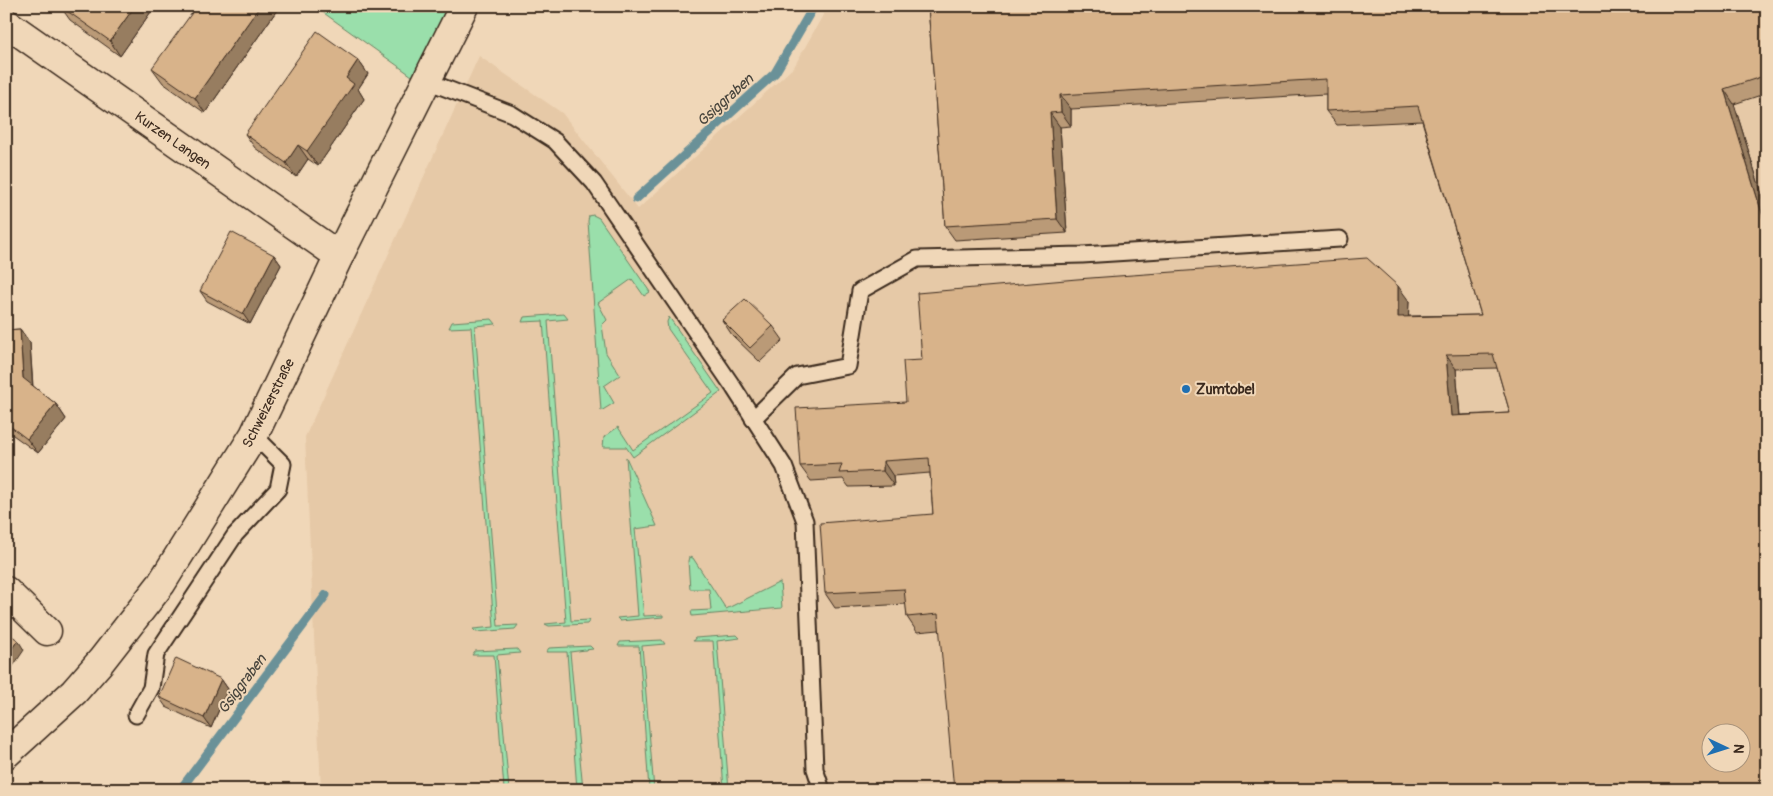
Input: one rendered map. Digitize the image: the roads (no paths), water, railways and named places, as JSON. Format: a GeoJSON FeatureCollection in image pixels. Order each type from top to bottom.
{"type":"FeatureCollection","features":[{"type":"Feature","properties":{"kind":"street","name":"Schweizerstraße"},"geometry":{"type":"LineString","coordinates":[[6,754],[74,692],[101,661],[160,584],[254,435],[339,256],[464,6]]}},
{"type":"Feature","properties":{"kind":"street","name":"Kurzen Langen"},"geometry":{"type":"LineString","coordinates":[[6,23],[339,256]]}},
{"type":"Feature","properties":{"kind":"street"},"geometry":{"type":"LineString","coordinates":[[6,591],[47,631]]}},
{"type":"Feature","properties":{"kind":"lane"},"geometry":{"type":"LineString","coordinates":[[427,81],[512,114],[555,141],[568,154],[594,183],[784,466],[805,520],[815,769],[822,790]]}},
{"type":"Feature","properties":{"kind":"lane"},"geometry":{"type":"LineString","coordinates":[[753,419],[797,376],[848,366],[860,291],[917,259],[1082,255],[1340,239]]}},
{"type":"Feature","properties":{"kind":"lane"},"geometry":{"type":"LineString","coordinates":[[136,715],[151,688],[156,654],[235,535],[278,489],[283,464],[254,435]]}},
{"type":"Feature","properties":{"kind":"waterway","name":"Gsiggraben"},"geometry":{"type":"LineString","coordinates":[[636,199],[775,73],[814,6]]}},
{"type":"Feature","properties":{"kind":"waterway","name":"Gsiggraben"},"geometry":{"type":"LineString","coordinates":[[180,790],[326,595]]}},
{"type":"Feature","properties":{"kind":"place","name":"Zumtobel"},"geometry":{"type":"Point","coordinates":[1186,389]}}]}
